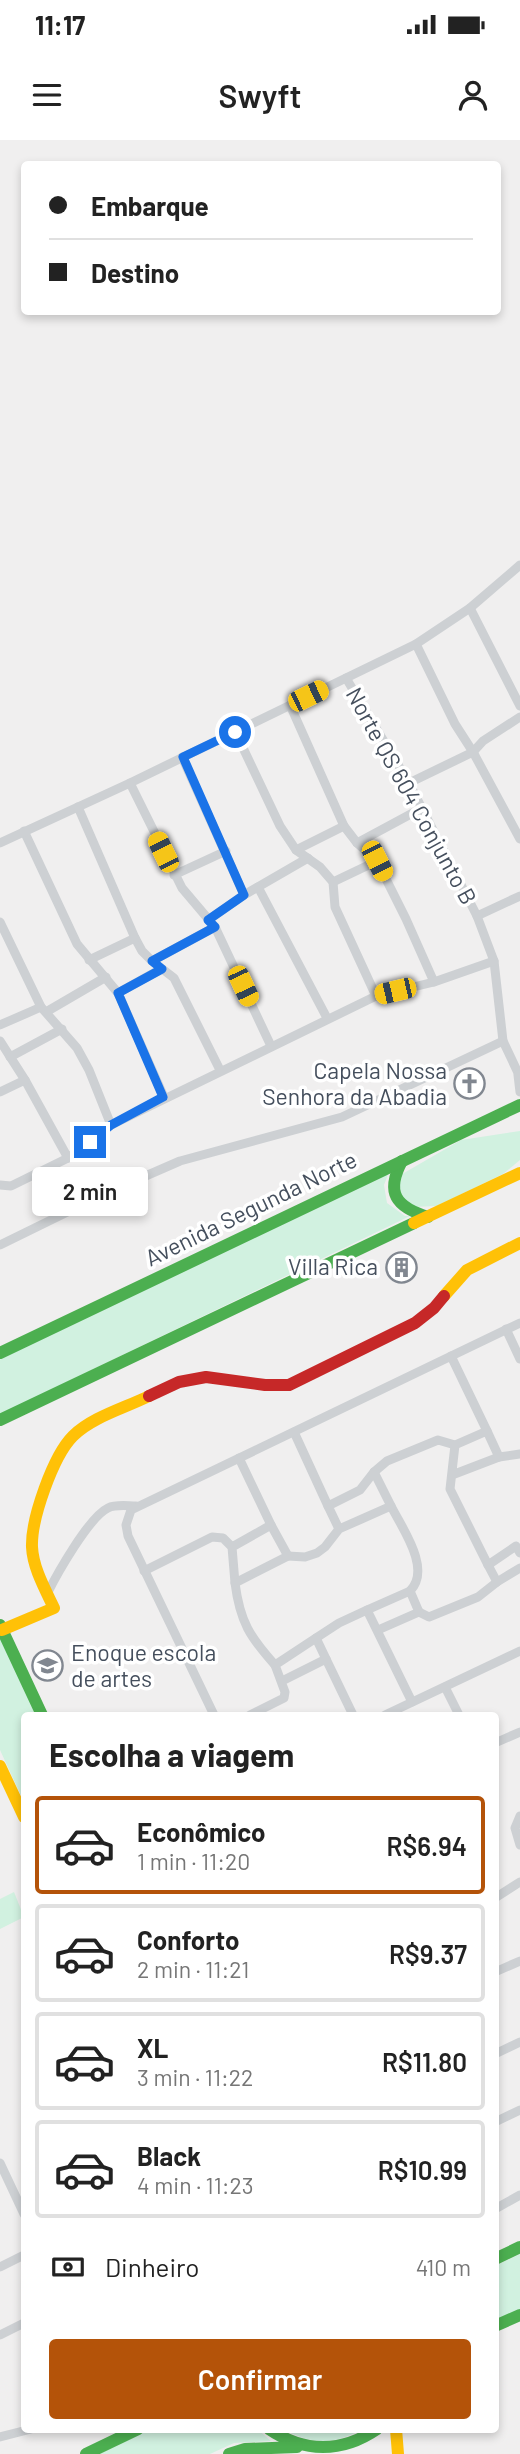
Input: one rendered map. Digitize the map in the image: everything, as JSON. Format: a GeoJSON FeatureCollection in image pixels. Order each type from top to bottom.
{"type":"FeatureCollection","features":[{"type":"Feature","properties":{"kind":"main road","name":"Avenida Segunda Norte"},"geometry":{"type":"LineString","coordinates":[[0,1353],[520,1105]]}},
{"type":"Feature","properties":{"kind":"main road"},"geometry":{"type":"LineString","coordinates":[[402,1161],[394,1177],[396,1200],[403,1208],[428,1217]]}},
{"type":"Feature","properties":{"kind":"main road"},"geometry":{"type":"LineString","coordinates":[[0,1420],[520,1173]]}},
{"type":"Feature","properties":{"kind":"main road"},"geometry":{"type":"LineString","coordinates":[[41,1712],[1,1627],[54,1608],[32,1550],[34,1524],[62,1447],[74,1435],[152,1394],[192,1378],[222,1379],[274,1387],[289,1385],[415,1323],[433,1308],[467,1270],[520,1243]]}},
{"type":"Feature","properties":{"kind":"main road"},"geometry":{"type":"LineString","coordinates":[[0,1766],[21,1811]]}},
{"type":"Feature","properties":{"kind":"main road"},"geometry":{"type":"LineString","coordinates":[[499,2257],[520,2247]]}},
{"type":"Feature","properties":{"kind":"main road"},"geometry":{"type":"LineString","coordinates":[[499,2324],[520,2315]]}},
{"type":"Feature","properties":{"kind":"main road"},"geometry":{"type":"LineString","coordinates":[[86,2454],[130,2433]]}},
{"type":"Feature","properties":{"kind":"main road"},"geometry":{"type":"LineString","coordinates":[[273,2433],[304,2450]]}},
{"type":"Feature","properties":{"kind":"main road"},"geometry":{"type":"LineString","coordinates":[[229,2454],[245,2449],[323,2452],[340,2450],[356,2444],[371,2433]]}},
{"type":"Feature","properties":{"kind":"main road"},"geometry":{"type":"LineString","coordinates":[[396,2433],[398,2454]]}},
{"type":"Feature","properties":{"kind":"street"},"geometry":{"type":"LineString","coordinates":[[0,843],[416,644],[444,628],[519,567]]}},
{"type":"Feature","properties":{"kind":"street"},"geometry":{"type":"LineString","coordinates":[[470,608],[520,706]]}},
{"type":"Feature","properties":{"kind":"street"},"geometry":{"type":"LineString","coordinates":[[416,644],[455,724],[473,751],[520,839]]}},
{"type":"Feature","properties":{"kind":"street","name":"Norte QS 604 Conjunto B"},"geometry":{"type":"LineString","coordinates":[[346,678],[409,783],[477,916],[494,961],[503,1041],[519,1076],[520,1092]]}},
{"type":"Feature","properties":{"kind":"street"},"geometry":{"type":"LineString","coordinates":[[290,705],[344,825],[356,843],[377,861],[433,982]]}},
{"type":"Feature","properties":{"kind":"street"},"geometry":{"type":"LineString","coordinates":[[409,783],[473,751],[483,741],[520,717]]}},
{"type":"Feature","properties":{"kind":"street"},"geometry":{"type":"LineString","coordinates":[[235,732],[280,826],[296,850],[332,882],[335,907],[376,996]]}},
{"type":"Feature","properties":{"kind":"street"},"geometry":{"type":"LineString","coordinates":[[183,757],[244,895]]}},
{"type":"Feature","properties":{"kind":"street"},"geometry":{"type":"LineString","coordinates":[[130,783],[174,875],[191,901],[211,924],[271,1046]]}},
{"type":"Feature","properties":{"kind":"street"},"geometry":{"type":"LineString","coordinates":[[78,807],[142,951],[174,978],[220,1070]]}},
{"type":"Feature","properties":{"kind":"street"},"geometry":{"type":"LineString","coordinates":[[356,843],[422,808]]}},
{"type":"Feature","properties":{"kind":"street"},"geometry":{"type":"LineString","coordinates":[[296,850],[344,825]]}},
{"type":"Feature","properties":{"kind":"street"},"geometry":{"type":"LineString","coordinates":[[24,831],[77,944],[118,993],[163,1097]]}},
{"type":"Feature","properties":{"kind":"street"},"geometry":{"type":"LineString","coordinates":[[174,875],[226,852]]}},
{"type":"Feature","properties":{"kind":"street"},"geometry":{"type":"LineString","coordinates":[[152,961],[211,924],[244,895],[308,858]]}},
{"type":"Feature","properties":{"kind":"street"},"geometry":{"type":"LineString","coordinates":[[332,882],[377,861]]}},
{"type":"Feature","properties":{"kind":"street"},"geometry":{"type":"LineString","coordinates":[[258,887],[327,1018]]}},
{"type":"Feature","properties":{"kind":"street"},"geometry":{"type":"LineString","coordinates":[[477,916],[520,896]]}},
{"type":"Feature","properties":{"kind":"street"},"geometry":{"type":"LineString","coordinates":[[0,922],[43,1009],[77,1048],[111,1125]]}},
{"type":"Feature","properties":{"kind":"street"},"geometry":{"type":"LineString","coordinates":[[89,960],[135,938]]}},
{"type":"Feature","properties":{"kind":"street"},"geometry":{"type":"LineString","coordinates":[[0,1185],[11,1186],[68,1158],[111,1125],[327,1018],[376,996],[433,982],[494,961]]}},
{"type":"Feature","properties":{"kind":"street"},"geometry":{"type":"LineString","coordinates":[[118,993],[162,969]]}},
{"type":"Feature","properties":{"kind":"street"},"geometry":{"type":"LineString","coordinates":[[0,1025],[43,1009],[106,977]]}},
{"type":"Feature","properties":{"kind":"street"},"geometry":{"type":"LineString","coordinates":[[10,1057],[62,1029]]}},
{"type":"Feature","properties":{"kind":"street"},"geometry":{"type":"LineString","coordinates":[[0,1041],[68,1158]]}},
{"type":"Feature","properties":{"kind":"street"},"geometry":{"type":"LineString","coordinates":[[0,1245],[102,1195],[180,1161],[342,1117],[503,1041]]}},
{"type":"Feature","properties":{"kind":"street"},"geometry":{"type":"LineString","coordinates":[[0,1092],[25,1080]]}},
{"type":"Feature","properties":{"kind":"street"},"geometry":{"type":"LineString","coordinates":[[213,1712],[144,1571],[126,1525],[131,1510],[520,1323]]}},
{"type":"Feature","properties":{"kind":"street"},"geometry":{"type":"LineString","coordinates":[[506,1329],[520,1359]]}},
{"type":"Feature","properties":{"kind":"street"},"geometry":{"type":"LineString","coordinates":[[451,1356],[499,1457]]}},
{"type":"Feature","properties":{"kind":"street"},"geometry":{"type":"LineString","coordinates":[[328,1506],[360,1490],[387,1461],[438,1440],[455,1445],[487,1431]]}},
{"type":"Feature","properties":{"kind":"street"},"geometry":{"type":"LineString","coordinates":[[294,1432],[339,1529]]}},
{"type":"Feature","properties":{"kind":"street"},"geometry":{"type":"LineString","coordinates":[[455,1445],[450,1489],[496,1582]]}},
{"type":"Feature","properties":{"kind":"street"},"geometry":{"type":"LineString","coordinates":[[452,1475],[499,1457],[520,1454]]}},
{"type":"Feature","properties":{"kind":"street"},"geometry":{"type":"LineString","coordinates":[[239,1458],[288,1556]]}},
{"type":"Feature","properties":{"kind":"street"},"geometry":{"type":"LineString","coordinates":[[275,1665],[339,1623],[410,1591],[417,1584],[419,1570],[414,1554],[374,1472]]}},
{"type":"Feature","properties":{"kind":"street"},"geometry":{"type":"LineString","coordinates":[[47,1594],[65,1560],[99,1514],[107,1508],[136,1506]]}},
{"type":"Feature","properties":{"kind":"street"},"geometry":{"type":"LineString","coordinates":[[235,1583],[288,1556],[305,1557],[317,1553],[339,1529],[391,1506]]}},
{"type":"Feature","properties":{"kind":"street"},"geometry":{"type":"LineString","coordinates":[[232,1546],[271,1525]]}},
{"type":"Feature","properties":{"kind":"street"},"geometry":{"type":"LineString","coordinates":[[144,1571],[212,1537],[223,1538],[232,1546],[235,1583],[243,1619],[254,1642],[275,1665],[285,1692],[284,1699],[256,1712]]}},
{"type":"Feature","properties":{"kind":"street"},"geometry":{"type":"LineString","coordinates":[[488,1565],[519,1547]]}},
{"type":"Feature","properties":{"kind":"street"},"geometry":{"type":"LineString","coordinates":[[410,1591],[419,1612],[429,1618],[486,1593],[496,1582],[520,1568]]}},
{"type":"Feature","properties":{"kind":"street"},"geometry":{"type":"LineString","coordinates":[[367,1610],[412,1702]]}},
{"type":"Feature","properties":{"kind":"street"},"geometry":{"type":"LineString","coordinates":[[378,1630],[419,1612]]}},
{"type":"Feature","properties":{"kind":"street"},"geometry":{"type":"LineString","coordinates":[[316,1638],[352,1712]]}},
{"type":"Feature","properties":{"kind":"street"},"geometry":{"type":"LineString","coordinates":[[391,1712],[520,1651]]}},
{"type":"Feature","properties":{"kind":"street"},"geometry":{"type":"LineString","coordinates":[[282,1681],[326,1658]]}},
{"type":"Feature","properties":{"kind":"street"},"geometry":{"type":"LineString","coordinates":[[445,1687],[457,1712]]}},
{"type":"Feature","properties":{"kind":"street"},"geometry":{"type":"LineString","coordinates":[[499,1741],[520,1732]]}},
{"type":"Feature","properties":{"kind":"street"},"geometry":{"type":"LineString","coordinates":[[520,1816],[515,1828],[520,1845]]}},
{"type":"Feature","properties":{"kind":"street"},"geometry":{"type":"LineString","coordinates":[[499,1895],[520,1882]]}},
{"type":"Feature","properties":{"kind":"street"},"geometry":{"type":"LineString","coordinates":[[499,1970],[520,1961]]}},
{"type":"Feature","properties":{"kind":"street"},"geometry":{"type":"LineString","coordinates":[[499,2052],[520,2042]]}},
{"type":"Feature","properties":{"kind":"street"},"geometry":{"type":"LineString","coordinates":[[499,2120],[520,2110]]}},
{"type":"Feature","properties":{"kind":"street"},"geometry":{"type":"LineString","coordinates":[[0,2163],[21,2208]]}},
{"type":"Feature","properties":{"kind":"street"},"geometry":{"type":"LineString","coordinates":[[499,2207],[520,2195]]}},
{"type":"Feature","properties":{"kind":"street"},"geometry":{"type":"LineString","coordinates":[[0,2267],[21,2256]]}},
{"type":"Feature","properties":{"kind":"street"},"geometry":{"type":"LineString","coordinates":[[0,2335],[21,2324]]}},
{"type":"Feature","properties":{"kind":"street"},"geometry":{"type":"LineString","coordinates":[[0,2437],[21,2432]]}},
{"type":"Feature","properties":{"kind":"green space"},"geometry":{"type":"Polygon","coordinates":[[[520,1131],[520,1160],[503,1174],[437,1206],[413,1207],[402,1199],[397,1177],[461,1140],[520,1131]]]}},
{"type":"Feature","properties":{"kind":"green space"},"geometry":{"type":"Polygon","coordinates":[[[389,1172],[384,1185],[387,1203],[405,1216],[410,1216],[15,1407],[0,1417],[0,1358],[389,1172]]]}},
{"type":"Feature","properties":{"kind":"green space"},"geometry":{"type":"Polygon","coordinates":[[[0,1636],[36,1712],[21,1712],[21,1796],[0,1750],[0,1636]]]}},
{"type":"Feature","properties":{"kind":"green space"},"geometry":{"type":"Polygon","coordinates":[[[14,1892],[21,1910],[21,1918],[0,1929],[0,1899],[14,1892]]]}},
{"type":"Feature","properties":{"kind":"green space"},"geometry":{"type":"Polygon","coordinates":[[[520,2254],[520,2310],[499,2320],[499,2264],[520,2254]]]}},
{"type":"Feature","properties":{"kind":"green space"},"geometry":{"type":"Polygon","coordinates":[[[143,2433],[262,2433],[271,2441],[234,2443],[210,2454],[99,2454],[143,2433]]]}},
{"type":"Feature","properties":{"kind":"green space"},"geometry":{"type":"Polygon","coordinates":[[[291,2433],[354,2433],[323,2441],[291,2433]]]}},
{"type":"Feature","properties":{"kind":"traffic: fast"},"geometry":{"type":"LineString","coordinates":[[0,1353],[520,1105]]}},
{"type":"Feature","properties":{"kind":"traffic: fast"},"geometry":{"type":"LineString","coordinates":[[402,1161],[394,1182],[397,1197],[408,1209],[428,1217]]}},
{"type":"Feature","properties":{"kind":"traffic: fast"},"geometry":{"type":"LineString","coordinates":[[0,1420],[414,1223]]}},
{"type":"Feature","properties":{"kind":"traffic: fast"},"geometry":{"type":"LineString","coordinates":[[0,1625],[41,1712]]}},
{"type":"Feature","properties":{"kind":"traffic: fast"},"geometry":{"type":"LineString","coordinates":[[499,2257],[520,2247]]}},
{"type":"Feature","properties":{"kind":"traffic: fast"},"geometry":{"type":"LineString","coordinates":[[499,2324],[520,2315]]}},
{"type":"Feature","properties":{"kind":"traffic: fast"},"geometry":{"type":"LineString","coordinates":[[86,2454],[130,2433]]}},
{"type":"Feature","properties":{"kind":"traffic: fast"},"geometry":{"type":"LineString","coordinates":[[276,2433],[309,2446],[323,2447],[337,2446],[370,2433]]}},
{"type":"Feature","properties":{"kind":"traffic: fast"},"geometry":{"type":"LineString","coordinates":[[229,2454],[245,2449],[297,2447]]}},
{"type":"Feature","properties":{"kind":"traffic: slow"},"geometry":{"type":"LineString","coordinates":[[414,1223],[520,1173]]}},
{"type":"Feature","properties":{"kind":"traffic: slow"},"geometry":{"type":"LineString","coordinates":[[444,1296],[467,1270],[520,1243]]}},
{"type":"Feature","properties":{"kind":"traffic: slow"},"geometry":{"type":"LineString","coordinates":[[2,1630],[54,1608],[40,1578],[32,1547],[39,1505],[65,1445],[90,1423],[149,1396]]}},
{"type":"Feature","properties":{"kind":"traffic: slow"},"geometry":{"type":"LineString","coordinates":[[0,1766],[21,1811]]}},
{"type":"Feature","properties":{"kind":"traffic: slow"},"geometry":{"type":"LineString","coordinates":[[396,2433],[398,2454]]}},
{"type":"Feature","properties":{"kind":"traffic: jam"},"geometry":{"type":"LineString","coordinates":[[149,1396],[179,1382],[206,1377],[265,1385],[289,1385],[415,1323],[444,1296]]}},
{"type":"Feature","properties":{"kind":"place","name":"Capela Nossa Senhora da Abadia"},"geometry":{"type":"Point","coordinates":[470,1084]}},
{"type":"Feature","properties":{"kind":"place","name":"Villa Rica"},"geometry":{"type":"Point","coordinates":[401,1267]}},
{"type":"Feature","properties":{"kind":"place","name":"Enoque escola de artes"},"geometry":{"type":"Point","coordinates":[48,1666]}},
{"type":"Feature","properties":{"kind":"route"},"geometry":{"type":"LineString","coordinates":[[90,1142],[111,1125],[163,1097],[118,993],[162,969],[152,961],[215,927],[208,920],[244,895],[183,757],[235,732]]}}]}
